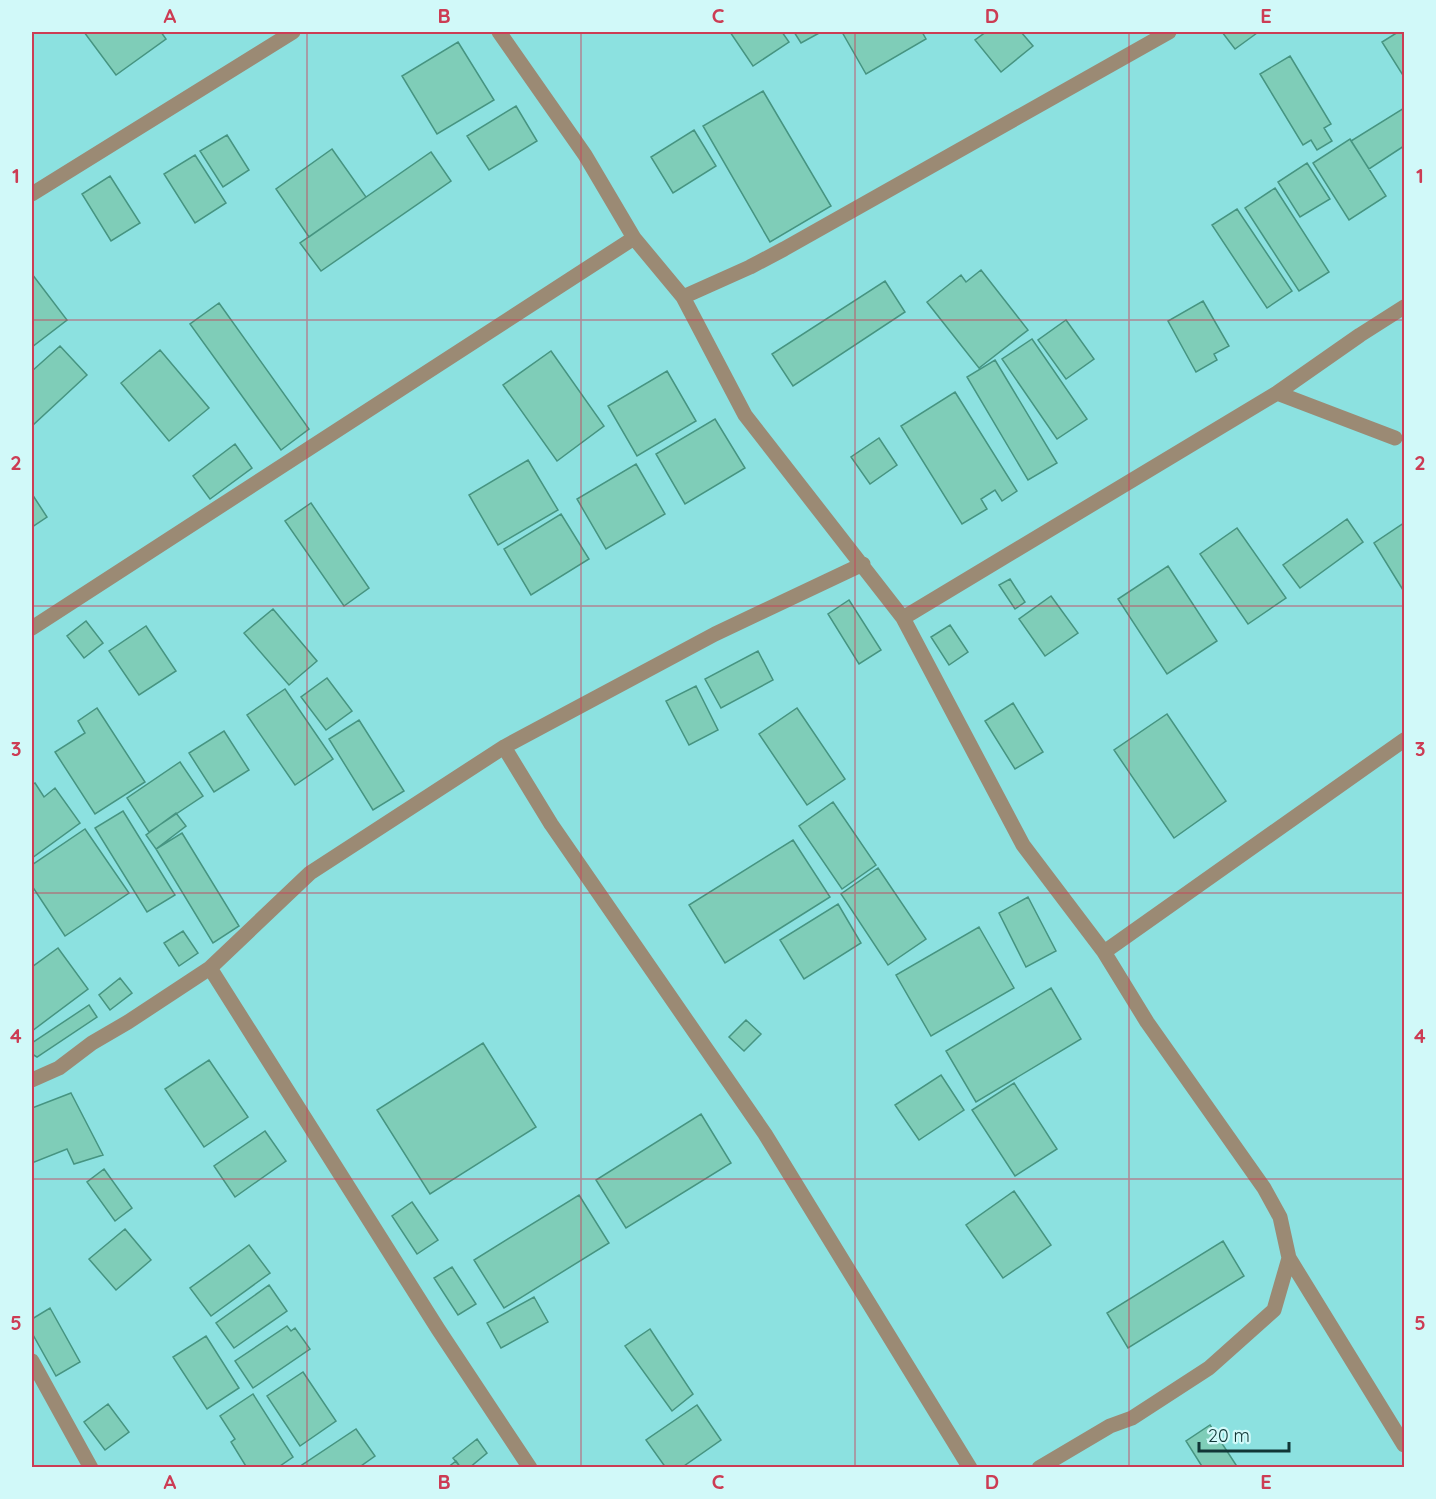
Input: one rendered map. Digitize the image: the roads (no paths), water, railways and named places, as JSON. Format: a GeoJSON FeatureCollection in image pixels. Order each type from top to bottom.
{"type":"FeatureCollection","features":[{"type":"Feature","properties":{"kind":"street"},"geometry":{"type":"LineString","coordinates":[[32,194],[293,32]]}},
{"type":"Feature","properties":{"kind":"street"},"geometry":{"type":"LineString","coordinates":[[499,32],[585,155],[634,238],[683,297],[745,415],[903,618],[1023,844],[1104,952],[1147,1022],[1264,1188],[1280,1217],[1288,1258],[1404,1445]]}},
{"type":"Feature","properties":{"kind":"street"},"geometry":{"type":"LineString","coordinates":[[683,297],[784,249],[1168,32]]}},
{"type":"Feature","properties":{"kind":"street"},"geometry":{"type":"LineString","coordinates":[[32,628],[634,238]]}},
{"type":"Feature","properties":{"kind":"street"},"geometry":{"type":"LineString","coordinates":[[903,618],[1277,393],[1404,307]]}},
{"type":"Feature","properties":{"kind":"street"},"geometry":{"type":"LineString","coordinates":[[1277,393],[1395,438]]}},
{"type":"Feature","properties":{"kind":"street"},"geometry":{"type":"LineString","coordinates":[[32,1080],[59,1068],[93,1043],[210,968],[310,873],[504,747],[715,634],[863,564]]}},
{"type":"Feature","properties":{"kind":"street"},"geometry":{"type":"LineString","coordinates":[[1104,952],[1404,740]]}},
{"type":"Feature","properties":{"kind":"street"},"geometry":{"type":"LineString","coordinates":[[504,747],[551,824],[765,1134],[970,1467]]}},
{"type":"Feature","properties":{"kind":"street"},"geometry":{"type":"LineString","coordinates":[[210,968],[438,1329],[530,1467]]}},
{"type":"Feature","properties":{"kind":"street"},"geometry":{"type":"LineString","coordinates":[[1039,1467],[1110,1426],[1132,1418],[1209,1368],[1274,1310],[1288,1258]]}},
{"type":"Feature","properties":{"kind":"street"},"geometry":{"type":"LineString","coordinates":[[32,1361],[91,1467]]}}]}
